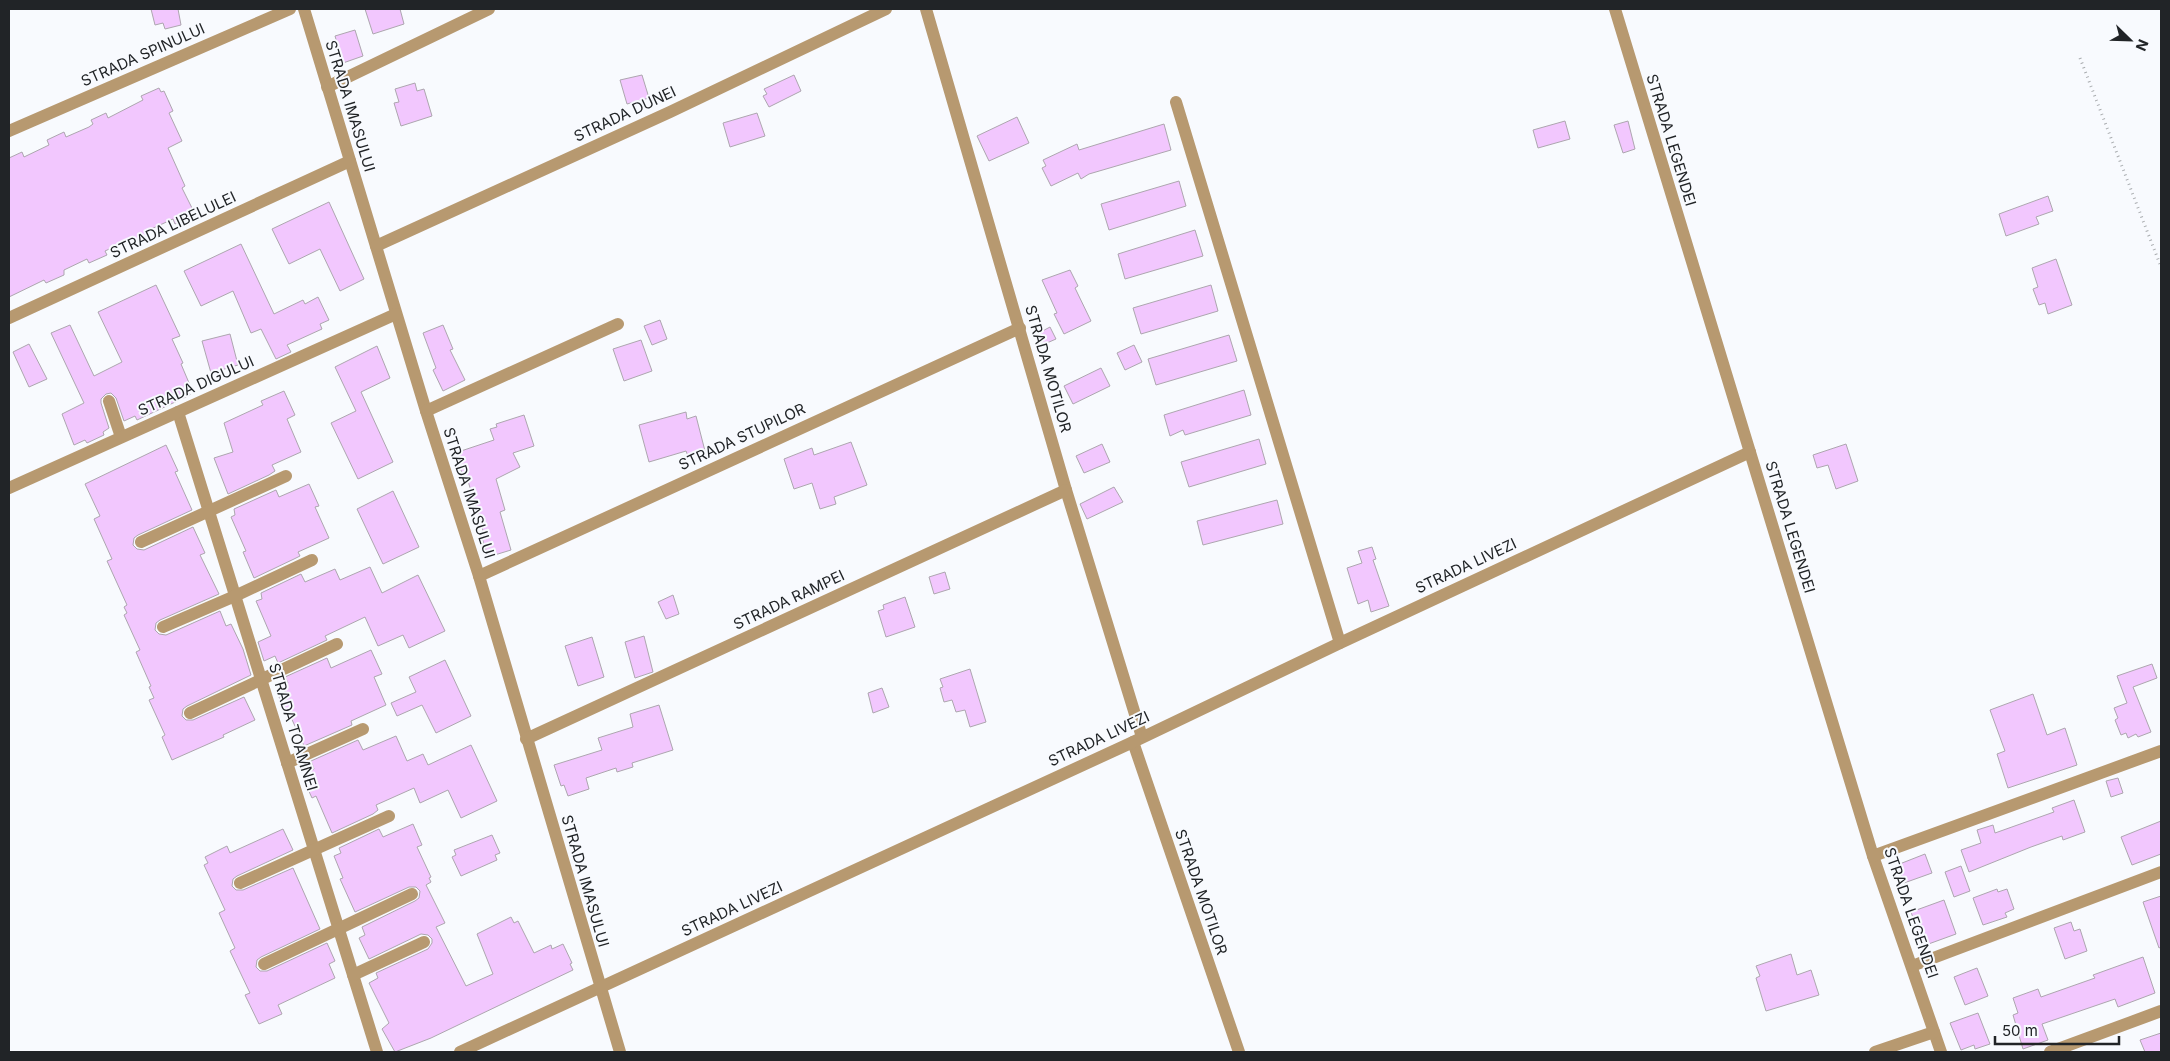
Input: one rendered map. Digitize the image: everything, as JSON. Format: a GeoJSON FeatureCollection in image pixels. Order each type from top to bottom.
{"type":"FeatureCollection","features":[{"type":"Feature","properties":{"kind":"street","name":"STRADA SPINULUI"},"geometry":{"type":"LineString","coordinates":[[9,131],[290,9]]}},
{"type":"Feature","properties":{"kind":"street","name":"STRADA IMASULUI"},"geometry":{"type":"LineString","coordinates":[[304,9],[426,412],[479,576],[620,1052]]}},
{"type":"Feature","properties":{"kind":"street"},"geometry":{"type":"LineString","coordinates":[[327,87],[490,9]]}},
{"type":"Feature","properties":{"kind":"street","name":"STRADA DUNEI"},"geometry":{"type":"LineString","coordinates":[[376,246],[670,112],[886,9]]}},
{"type":"Feature","properties":{"kind":"street","name":"STRADA MOTILOR"},"geometry":{"type":"LineString","coordinates":[[926,9],[1138,739],[1239,1052]]}},
{"type":"Feature","properties":{"kind":"street","name":"STRADA LEGENDEI"},"geometry":{"type":"LineString","coordinates":[[1615,9],[1873,856],[1941,1052]]}},
{"type":"Feature","properties":{"kind":"street"},"geometry":{"type":"LineString","coordinates":[[1176,102],[1340,643]]}},
{"type":"Feature","properties":{"kind":"street","name":"STRADA LIBELULEI"},"geometry":{"type":"LineString","coordinates":[[9,318],[350,161]]}},
{"type":"Feature","properties":{"kind":"street","name":"STRADA DIGULUI"},"geometry":{"type":"LineString","coordinates":[[9,488],[396,314]]}},
{"type":"Feature","properties":{"kind":"street"},"geometry":{"type":"LineString","coordinates":[[426,412],[618,324]]}},
{"type":"Feature","properties":{"kind":"street","name":"STRADA STUPILOR"},"geometry":{"type":"LineString","coordinates":[[479,576],[1020,328]]}},
{"type":"Feature","properties":{"kind":"street"},"geometry":{"type":"LineString","coordinates":[[109,401],[122,437]]}},
{"type":"Feature","properties":{"kind":"street","name":"STRADA TOAMNEI"},"geometry":{"type":"LineString","coordinates":[[178,412],[377,1052]]}},
{"type":"Feature","properties":{"kind":"street","name":"STRADA LIVEZI"},"geometry":{"type":"LineString","coordinates":[[460,1052],[1138,739],[1750,452]]}},
{"type":"Feature","properties":{"kind":"street"},"geometry":{"type":"LineString","coordinates":[[140,542],[286,476]]}},
{"type":"Feature","properties":{"kind":"street","name":"STRADA RAMPEI"},"geometry":{"type":"LineString","coordinates":[[526,739],[1066,490]]}},
{"type":"Feature","properties":{"kind":"street"},"geometry":{"type":"LineString","coordinates":[[163,627],[312,560]]}},
{"type":"Feature","properties":{"kind":"street"},"geometry":{"type":"LineString","coordinates":[[190,713],[337,644]]}},
{"type":"Feature","properties":{"kind":"street"},"geometry":{"type":"LineString","coordinates":[[287,763],[363,729]]}},
{"type":"Feature","properties":{"kind":"street"},"geometry":{"type":"LineString","coordinates":[[1873,856],[2161,751]]}},
{"type":"Feature","properties":{"kind":"street"},"geometry":{"type":"LineString","coordinates":[[240,883],[390,816]]}},
{"type":"Feature","properties":{"kind":"street"},"geometry":{"type":"LineString","coordinates":[[1912,966],[2161,872]]}},
{"type":"Feature","properties":{"kind":"street"},"geometry":{"type":"LineString","coordinates":[[264,964],[412,894]]}},
{"type":"Feature","properties":{"kind":"street"},"geometry":{"type":"LineString","coordinates":[[353,975],[424,942]]}},
{"type":"Feature","properties":{"kind":"street"},"geometry":{"type":"LineString","coordinates":[[2050,1052],[2161,1011]]}},
{"type":"Feature","properties":{"kind":"street"},"geometry":{"type":"LineString","coordinates":[[1875,1052],[1934,1032]]}},
{"type":"Feature","properties":{"kind":"path"},"geometry":{"type":"LineString","coordinates":[[2080,58],[2161,267]]}},
{"type":"Feature","properties":{"kind":"building"},"geometry":{"type":"Polygon","coordinates":[[[151,9],[178,9],[181,25],[165,29],[163,23],[155,25],[151,9]]]}},
{"type":"Feature","properties":{"kind":"building"},"geometry":{"type":"Polygon","coordinates":[[[365,9],[400,9],[404,24],[373,34],[365,9]]]}},
{"type":"Feature","properties":{"kind":"building"},"geometry":{"type":"Polygon","coordinates":[[[355,30],[363,56],[343,63],[335,36],[355,30]]]}},
{"type":"Feature","properties":{"kind":"building"},"geometry":{"type":"Polygon","coordinates":[[[642,75],[649,98],[627,104],[620,80],[642,75]]]}},
{"type":"Feature","properties":{"kind":"building"},"geometry":{"type":"Polygon","coordinates":[[[794,75],[801,91],[769,107],[763,96],[767,94],[764,89],[794,75]]]}},
{"type":"Feature","properties":{"kind":"building"},"geometry":{"type":"Polygon","coordinates":[[[415,83],[417,91],[424,89],[432,116],[401,126],[394,103],[399,102],[395,89],[415,83]]]}},
{"type":"Feature","properties":{"kind":"building"},"geometry":{"type":"Polygon","coordinates":[[[159,88],[161,92],[164,91],[173,111],[169,113],[182,141],[168,148],[185,186],[182,188],[193,210],[190,212],[192,216],[175,224],[173,219],[149,230],[149,235],[131,244],[129,240],[105,251],[107,255],[89,263],[87,259],[64,270],[64,275],[46,283],[44,280],[9,297],[9,158],[22,152],[24,157],[49,145],[47,140],[64,132],[66,137],[89,127],[93,124],[91,120],[106,113],[108,118],[143,100],[141,96],[159,88]]]}},
{"type":"Feature","properties":{"kind":"building"},"geometry":{"type":"Polygon","coordinates":[[[757,113],[765,136],[730,147],[723,123],[757,113]]]}},
{"type":"Feature","properties":{"kind":"building"},"geometry":{"type":"Polygon","coordinates":[[[1017,117],[1029,143],[989,161],[977,136],[1017,117]]]}},
{"type":"Feature","properties":{"kind":"building"},"geometry":{"type":"Polygon","coordinates":[[[1565,121],[1570,139],[1538,148],[1533,130],[1565,121]]]}},
{"type":"Feature","properties":{"kind":"building"},"geometry":{"type":"Polygon","coordinates":[[[1628,121],[1635,149],[1623,153],[1614,125],[1628,121]]]}},
{"type":"Feature","properties":{"kind":"building"},"geometry":{"type":"Polygon","coordinates":[[[1164,124],[1171,150],[1089,174],[1081,179],[1078,173],[1051,186],[1042,168],[1046,166],[1043,160],[1077,144],[1079,150],[1164,124]]]}},
{"type":"Feature","properties":{"kind":"building"},"geometry":{"type":"Polygon","coordinates":[[[1179,181],[1186,206],[1109,230],[1101,204],[1179,181]]]}},
{"type":"Feature","properties":{"kind":"building"},"geometry":{"type":"Polygon","coordinates":[[[2048,196],[2053,211],[2036,217],[2039,224],[2006,236],[1999,214],[2048,196]]]}},
{"type":"Feature","properties":{"kind":"building"},"geometry":{"type":"Polygon","coordinates":[[[329,202],[364,279],[340,291],[320,249],[289,264],[272,229],[329,202]]]}},
{"type":"Feature","properties":{"kind":"building"},"geometry":{"type":"Polygon","coordinates":[[[1195,230],[1203,256],[1125,279],[1118,254],[1195,230]]]}},
{"type":"Feature","properties":{"kind":"building"},"geometry":{"type":"Polygon","coordinates":[[[241,244],[274,314],[303,300],[305,304],[318,297],[329,320],[320,324],[322,329],[287,345],[291,352],[276,359],[261,329],[251,333],[233,291],[201,306],[184,271],[241,244]]]}},
{"type":"Feature","properties":{"kind":"building"},"geometry":{"type":"Polygon","coordinates":[[[2056,259],[2072,305],[2048,314],[2045,303],[2039,305],[2033,289],[2038,287],[2032,268],[2056,259]]]}},
{"type":"Feature","properties":{"kind":"building"},"geometry":{"type":"Polygon","coordinates":[[[1070,270],[1078,286],[1075,288],[1091,321],[1064,334],[1054,314],[1057,313],[1042,280],[1070,270]]]}},
{"type":"Feature","properties":{"kind":"building"},"geometry":{"type":"Polygon","coordinates":[[[156,285],[180,336],[172,339],[192,390],[189,392],[190,395],[137,420],[135,416],[124,421],[116,398],[111,393],[106,394],[101,399],[101,403],[109,428],[103,432],[104,435],[87,443],[85,440],[74,445],[62,414],[84,403],[51,333],[70,325],[94,376],[122,362],[98,312],[156,285]]]}},
{"type":"Feature","properties":{"kind":"building"},"geometry":{"type":"Polygon","coordinates":[[[1211,285],[1218,311],[1141,334],[1133,308],[1211,285]]]}},
{"type":"Feature","properties":{"kind":"building"},"geometry":{"type":"Polygon","coordinates":[[[660,320],[667,339],[652,345],[644,326],[660,320]]]}},
{"type":"Feature","properties":{"kind":"building"},"geometry":{"type":"Polygon","coordinates":[[[443,325],[453,349],[450,350],[465,380],[443,391],[433,370],[436,368],[423,333],[443,325]]]}},
{"type":"Feature","properties":{"kind":"building"},"geometry":{"type":"Polygon","coordinates":[[[1050,327],[1056,339],[1040,346],[1035,335],[1050,327]]]}},
{"type":"Feature","properties":{"kind":"building"},"geometry":{"type":"Polygon","coordinates":[[[230,334],[238,365],[211,373],[202,341],[230,334]]]}},
{"type":"Feature","properties":{"kind":"building"},"geometry":{"type":"Polygon","coordinates":[[[1229,335],[1237,361],[1156,385],[1148,359],[1229,335]]]}},
{"type":"Feature","properties":{"kind":"building"},"geometry":{"type":"Polygon","coordinates":[[[641,340],[652,371],[624,381],[613,349],[641,340]]]}},
{"type":"Feature","properties":{"kind":"building"},"geometry":{"type":"Polygon","coordinates":[[[29,344],[47,379],[29,387],[13,352],[29,344]]]}},
{"type":"Feature","properties":{"kind":"building"},"geometry":{"type":"Polygon","coordinates":[[[1134,345],[1142,362],[1125,370],[1117,353],[1134,345]]]}},
{"type":"Feature","properties":{"kind":"building"},"geometry":{"type":"Polygon","coordinates":[[[377,346],[390,378],[361,392],[393,462],[358,479],[331,423],[356,411],[335,367],[377,346]]]}},
{"type":"Feature","properties":{"kind":"building"},"geometry":{"type":"Polygon","coordinates":[[[1101,368],[1110,386],[1073,404],[1064,386],[1101,368]]]}},
{"type":"Feature","properties":{"kind":"building"},"geometry":{"type":"Polygon","coordinates":[[[1244,390],[1251,415],[1185,435],[1183,430],[1170,436],[1164,415],[1244,390]]]}},
{"type":"Feature","properties":{"kind":"building"},"geometry":{"type":"Polygon","coordinates":[[[284,391],[295,415],[287,419],[301,452],[272,465],[275,471],[269,475],[228,494],[214,458],[233,452],[224,423],[263,405],[261,401],[284,391]]]}},
{"type":"Feature","properties":{"kind":"building"},"geometry":{"type":"Polygon","coordinates":[[[686,412],[687,419],[696,416],[705,451],[688,456],[686,451],[649,462],[639,425],[686,412]]]}},
{"type":"Feature","properties":{"kind":"building"},"geometry":{"type":"Polygon","coordinates":[[[524,415],[534,446],[513,453],[520,467],[496,479],[505,510],[500,512],[511,550],[488,557],[481,535],[484,534],[468,481],[465,482],[455,453],[494,440],[490,429],[497,427],[496,424],[524,415]]]}},
{"type":"Feature","properties":{"kind":"building"},"geometry":{"type":"Polygon","coordinates":[[[1259,439],[1266,464],[1189,487],[1181,462],[1259,439]]]}},
{"type":"Feature","properties":{"kind":"building"},"geometry":{"type":"Polygon","coordinates":[[[851,442],[867,485],[834,497],[836,504],[820,509],[812,483],[794,489],[784,459],[812,448],[814,455],[851,442]]]}},
{"type":"Feature","properties":{"kind":"building"},"geometry":{"type":"Polygon","coordinates":[[[1102,444],[1110,462],[1084,473],[1076,456],[1102,444]]]}},
{"type":"Feature","properties":{"kind":"building"},"geometry":{"type":"Polygon","coordinates":[[[1846,444],[1858,481],[1836,489],[1828,465],[1817,468],[1813,455],[1846,444]]]}},
{"type":"Feature","properties":{"kind":"building"},"geometry":{"type":"Polygon","coordinates":[[[166,445],[178,471],[175,472],[192,510],[138,535],[134,538],[133,545],[137,549],[144,550],[193,527],[205,553],[200,555],[219,594],[160,620],[156,623],[155,630],[159,634],[166,635],[220,611],[226,626],[231,624],[243,649],[251,675],[187,706],[183,709],[182,716],[186,720],[193,720],[244,697],[255,720],[223,735],[224,737],[172,760],[162,737],[165,735],[149,700],[154,698],[149,687],[151,686],[136,652],[140,650],[124,615],[127,613],[124,607],[127,605],[107,561],[112,559],[94,519],[100,516],[85,484],[166,445]]]}},
{"type":"Feature","properties":{"kind":"building"},"geometry":{"type":"Polygon","coordinates":[[[309,484],[319,506],[315,507],[329,538],[298,552],[300,556],[254,578],[243,552],[246,551],[231,517],[235,515],[234,509],[276,490],[279,497],[309,484]]]}},
{"type":"Feature","properties":{"kind":"building"},"geometry":{"type":"Polygon","coordinates":[[[1114,487],[1123,502],[1087,519],[1080,504],[1114,487]]]}},
{"type":"Feature","properties":{"kind":"building"},"geometry":{"type":"Polygon","coordinates":[[[393,491],[419,547],[383,564],[357,509],[393,491]]]}},
{"type":"Feature","properties":{"kind":"building"},"geometry":{"type":"Polygon","coordinates":[[[1277,500],[1283,524],[1203,545],[1197,521],[1277,500]]]}},
{"type":"Feature","properties":{"kind":"building"},"geometry":{"type":"Polygon","coordinates":[[[1372,547],[1376,559],[1373,560],[1389,606],[1371,612],[1368,600],[1358,604],[1347,568],[1362,563],[1358,551],[1372,547]]]}},
{"type":"Feature","properties":{"kind":"building"},"geometry":{"type":"Polygon","coordinates":[[[370,567],[382,593],[418,575],[445,631],[409,648],[403,635],[378,646],[365,617],[325,636],[327,640],[278,663],[275,656],[264,661],[258,642],[271,636],[256,601],[262,599],[261,593],[301,574],[305,582],[335,569],[340,580],[370,567]]]}},
{"type":"Feature","properties":{"kind":"building"},"geometry":{"type":"Polygon","coordinates":[[[945,572],[950,589],[934,594],[929,577],[945,572]]]}},
{"type":"Feature","properties":{"kind":"building"},"geometry":{"type":"Polygon","coordinates":[[[673,595],[679,614],[666,619],[658,602],[673,595]]]}},
{"type":"Feature","properties":{"kind":"building"},"geometry":{"type":"Polygon","coordinates":[[[905,597],[915,627],[886,637],[878,611],[884,609],[883,605],[905,597]]]}},
{"type":"Feature","properties":{"kind":"building"},"geometry":{"type":"Polygon","coordinates":[[[644,636],[653,672],[635,678],[625,642],[644,636]]]}},
{"type":"Feature","properties":{"kind":"building"},"geometry":{"type":"Polygon","coordinates":[[[592,637],[604,677],[578,686],[565,646],[592,637]]]}},
{"type":"Feature","properties":{"kind":"building"},"geometry":{"type":"Polygon","coordinates":[[[371,650],[382,674],[374,677],[386,705],[351,721],[352,725],[304,746],[289,713],[287,714],[279,697],[286,694],[282,686],[288,683],[285,677],[327,658],[331,668],[371,650]]]}},
{"type":"Feature","properties":{"kind":"building"},"geometry":{"type":"Polygon","coordinates":[[[445,660],[471,716],[436,733],[422,705],[397,716],[391,703],[416,692],[409,677],[445,660]]]}},
{"type":"Feature","properties":{"kind":"building"},"geometry":{"type":"Polygon","coordinates":[[[2152,664],[2157,678],[2133,687],[2151,732],[2138,737],[2136,734],[2128,738],[2126,733],[2121,735],[2115,720],[2118,718],[2114,708],[2127,703],[2117,676],[2152,664]]]}},
{"type":"Feature","properties":{"kind":"building"},"geometry":{"type":"Polygon","coordinates":[[[970,669],[986,722],[970,727],[965,710],[956,712],[952,700],[944,702],[940,688],[943,687],[940,679],[970,669]]]}},
{"type":"Feature","properties":{"kind":"building"},"geometry":{"type":"Polygon","coordinates":[[[882,688],[889,707],[873,713],[868,693],[882,688]]]}},
{"type":"Feature","properties":{"kind":"building"},"geometry":{"type":"Polygon","coordinates":[[[2033,694],[2047,735],[2065,728],[2077,765],[2008,788],[1997,754],[2005,751],[1990,710],[2033,694]]]}},
{"type":"Feature","properties":{"kind":"building"},"geometry":{"type":"Polygon","coordinates":[[[659,705],[673,750],[632,763],[633,767],[617,772],[616,768],[586,778],[589,789],[568,796],[564,785],[561,786],[554,765],[602,750],[598,738],[633,727],[630,714],[659,705]]]}},
{"type":"Feature","properties":{"kind":"building"},"geometry":{"type":"Polygon","coordinates":[[[396,736],[407,761],[423,754],[428,765],[471,745],[497,801],[461,818],[448,790],[420,803],[414,788],[376,805],[378,810],[373,814],[332,833],[316,796],[312,798],[307,787],[313,784],[308,772],[314,769],[311,761],[358,740],[363,750],[396,736]]]}},
{"type":"Feature","properties":{"kind":"building"},"geometry":{"type":"Polygon","coordinates":[[[2118,778],[2123,793],[2111,797],[2106,781],[2118,778]]]}},
{"type":"Feature","properties":{"kind":"building"},"geometry":{"type":"Polygon","coordinates":[[[2074,800],[2085,832],[2063,840],[2062,836],[1969,872],[1961,850],[1981,843],[1977,830],[1993,825],[1995,833],[2054,812],[2052,808],[2074,800]]]}},
{"type":"Feature","properties":{"kind":"building"},"geometry":{"type":"Polygon","coordinates":[[[2161,821],[2161,854],[2132,865],[2121,837],[2161,821]]]}},
{"type":"Feature","properties":{"kind":"building"},"geometry":{"type":"Polygon","coordinates":[[[413,824],[422,845],[417,847],[431,877],[429,878],[431,882],[426,885],[445,923],[436,927],[466,986],[493,974],[477,934],[511,917],[514,923],[518,921],[534,953],[551,945],[552,949],[563,944],[572,963],[570,964],[573,970],[431,1038],[395,1052],[382,1029],[389,1023],[369,983],[378,978],[376,973],[428,949],[432,939],[428,935],[421,934],[369,959],[359,938],[365,935],[362,927],[415,901],[419,898],[420,891],[416,887],[409,887],[355,912],[340,879],[343,878],[334,856],[341,853],[339,848],[379,829],[383,837],[413,824]]]}},
{"type":"Feature","properties":{"kind":"building"},"geometry":{"type":"Polygon","coordinates":[[[283,829],[293,850],[237,876],[233,879],[232,886],[236,890],[243,890],[293,868],[320,929],[261,957],[257,960],[256,967],[260,971],[267,971],[327,943],[335,961],[329,964],[335,978],[278,1005],[282,1014],[259,1024],[245,995],[250,993],[230,951],[235,948],[219,913],[225,910],[204,865],[208,863],[205,857],[227,846],[230,853],[283,829]]]}},
{"type":"Feature","properties":{"kind":"building"},"geometry":{"type":"Polygon","coordinates":[[[492,835],[500,853],[495,855],[497,860],[461,876],[452,857],[456,855],[454,850],[492,835]]]}},
{"type":"Feature","properties":{"kind":"building"},"geometry":{"type":"Polygon","coordinates":[[[1925,854],[1932,873],[1904,883],[1897,865],[1925,854]]]}},
{"type":"Feature","properties":{"kind":"building"},"geometry":{"type":"Polygon","coordinates":[[[1961,866],[1970,891],[1954,897],[1945,872],[1961,866]]]}},
{"type":"Feature","properties":{"kind":"building"},"geometry":{"type":"Polygon","coordinates":[[[1997,889],[1998,892],[2007,889],[2014,909],[2005,913],[2007,917],[1983,925],[1973,898],[1997,889]]]}},
{"type":"Feature","properties":{"kind":"building"},"geometry":{"type":"Polygon","coordinates":[[[2161,896],[2161,947],[2159,948],[2143,902],[2161,896]]]}},
{"type":"Feature","properties":{"kind":"building"},"geometry":{"type":"Polygon","coordinates":[[[1944,900],[1956,934],[1923,946],[1911,912],[1944,900]]]}},
{"type":"Feature","properties":{"kind":"building"},"geometry":{"type":"Polygon","coordinates":[[[2071,922],[2074,931],[2080,929],[2087,951],[2065,959],[2054,928],[2071,922]]]}},
{"type":"Feature","properties":{"kind":"building"},"geometry":{"type":"Polygon","coordinates":[[[1791,954],[1797,975],[1811,970],[1819,995],[1766,1011],[1756,978],[1760,976],[1756,966],[1791,954]]]}},
{"type":"Feature","properties":{"kind":"building"},"geometry":{"type":"Polygon","coordinates":[[[2143,957],[2155,993],[2118,1007],[2115,999],[2042,1024],[2048,1040],[2023,1049],[2013,1015],[2018,1013],[2013,998],[2038,989],[2041,997],[2095,978],[2093,975],[2143,957]]]}},
{"type":"Feature","properties":{"kind":"building"},"geometry":{"type":"Polygon","coordinates":[[[1977,968],[1988,996],[1965,1005],[1954,977],[1977,968]]]}},
{"type":"Feature","properties":{"kind":"building"},"geometry":{"type":"Polygon","coordinates":[[[1978,1013],[1990,1044],[1975,1049],[1974,1045],[1961,1050],[1950,1023],[1978,1013]]]}},
{"type":"Feature","properties":{"kind":"building"},"geometry":{"type":"Polygon","coordinates":[[[2161,1033],[2161,1052],[2145,1052],[2140,1040],[2161,1033]]]}}]}
